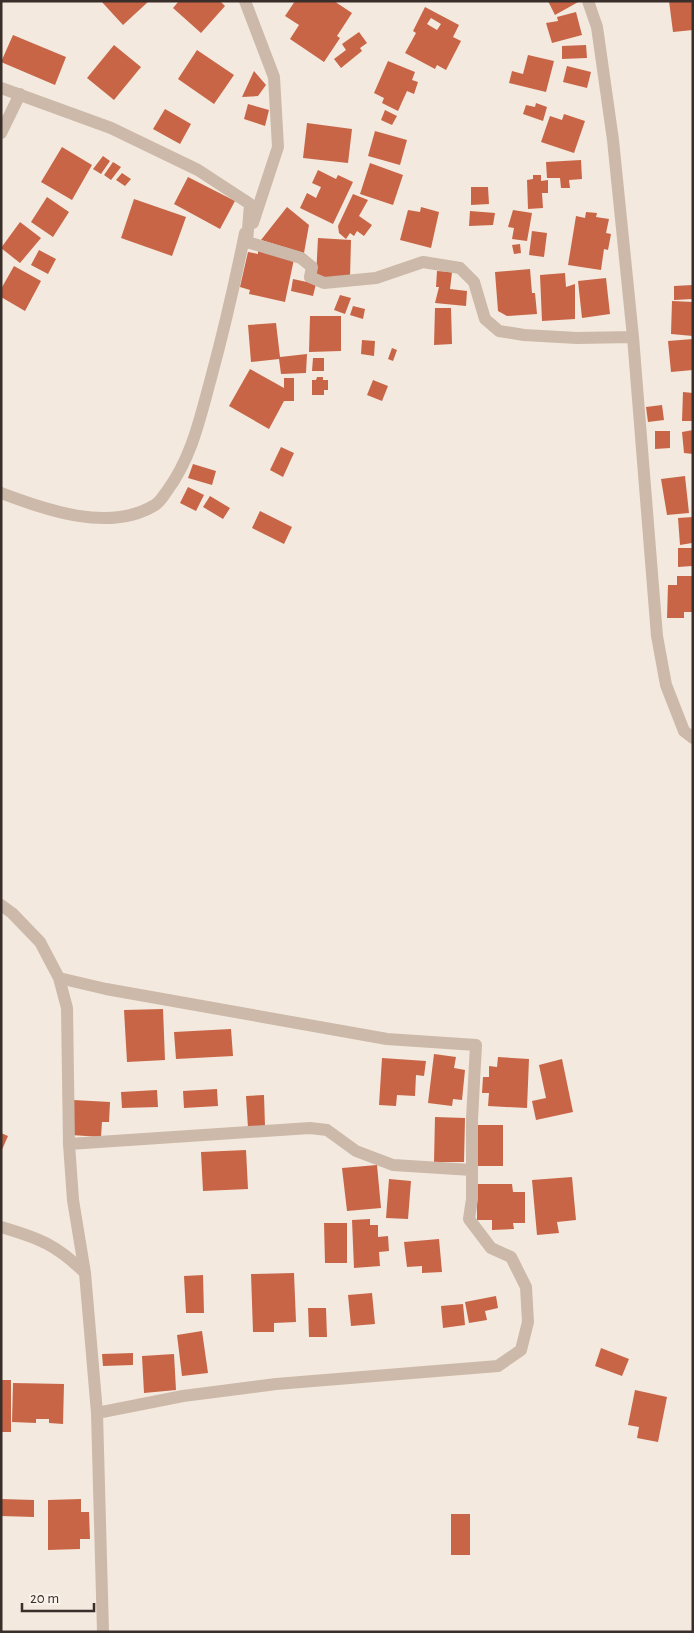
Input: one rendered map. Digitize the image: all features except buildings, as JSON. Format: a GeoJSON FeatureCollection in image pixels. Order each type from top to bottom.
{"type":"FeatureCollection","features":[{"type":"Feature","properties":{"kind":"street"},"geometry":{"type":"LineString","coordinates":[[245,1],[274,77],[278,147],[247,242]]}},
{"type":"Feature","properties":{"kind":"street"},"geometry":{"type":"LineString","coordinates":[[588,1],[597,26],[613,140],[633,337],[657,636],[666,685],[684,731],[693,738]]}},
{"type":"Feature","properties":{"kind":"street"},"geometry":{"type":"LineString","coordinates":[[1,88],[120,133],[198,170],[250,204]]}},
{"type":"Feature","properties":{"kind":"street"},"geometry":{"type":"LineString","coordinates":[[1,133],[20,94]]}},
{"type":"Feature","properties":{"kind":"street"},"geometry":{"type":"LineString","coordinates":[[247,242],[250,204]]}},
{"type":"Feature","properties":{"kind":"street"},"geometry":{"type":"LineString","coordinates":[[1,493],[37,506],[85,517],[126,517],[157,505],[182,470],[198,424],[231,302],[250,204]]}},
{"type":"Feature","properties":{"kind":"street"},"geometry":{"type":"LineString","coordinates":[[247,242],[301,258],[312,267],[310,277],[324,283],[376,278],[423,262],[460,268],[474,282],[485,319],[499,331],[524,335],[577,338],[633,337]]}},
{"type":"Feature","properties":{"kind":"street"},"geometry":{"type":"LineString","coordinates":[[1,905],[12,913],[40,942],[59,978],[67,1008],[69,1144],[73,1200],[85,1272],[96,1413],[103,1632]]}},
{"type":"Feature","properties":{"kind":"street"},"geometry":{"type":"LineString","coordinates":[[59,978],[116,991],[387,1039],[476,1046],[472,1199],[469,1219],[490,1248],[511,1257],[526,1287],[528,1322],[522,1350],[498,1366],[276,1384],[183,1396],[96,1413]]}},
{"type":"Feature","properties":{"kind":"street"},"geometry":{"type":"LineString","coordinates":[[69,1144],[310,1128],[327,1130],[356,1151],[392,1165],[472,1170]]}},
{"type":"Feature","properties":{"kind":"street"},"geometry":{"type":"LineString","coordinates":[[1,1227],[30,1235],[64,1252],[85,1272]]}}]}
